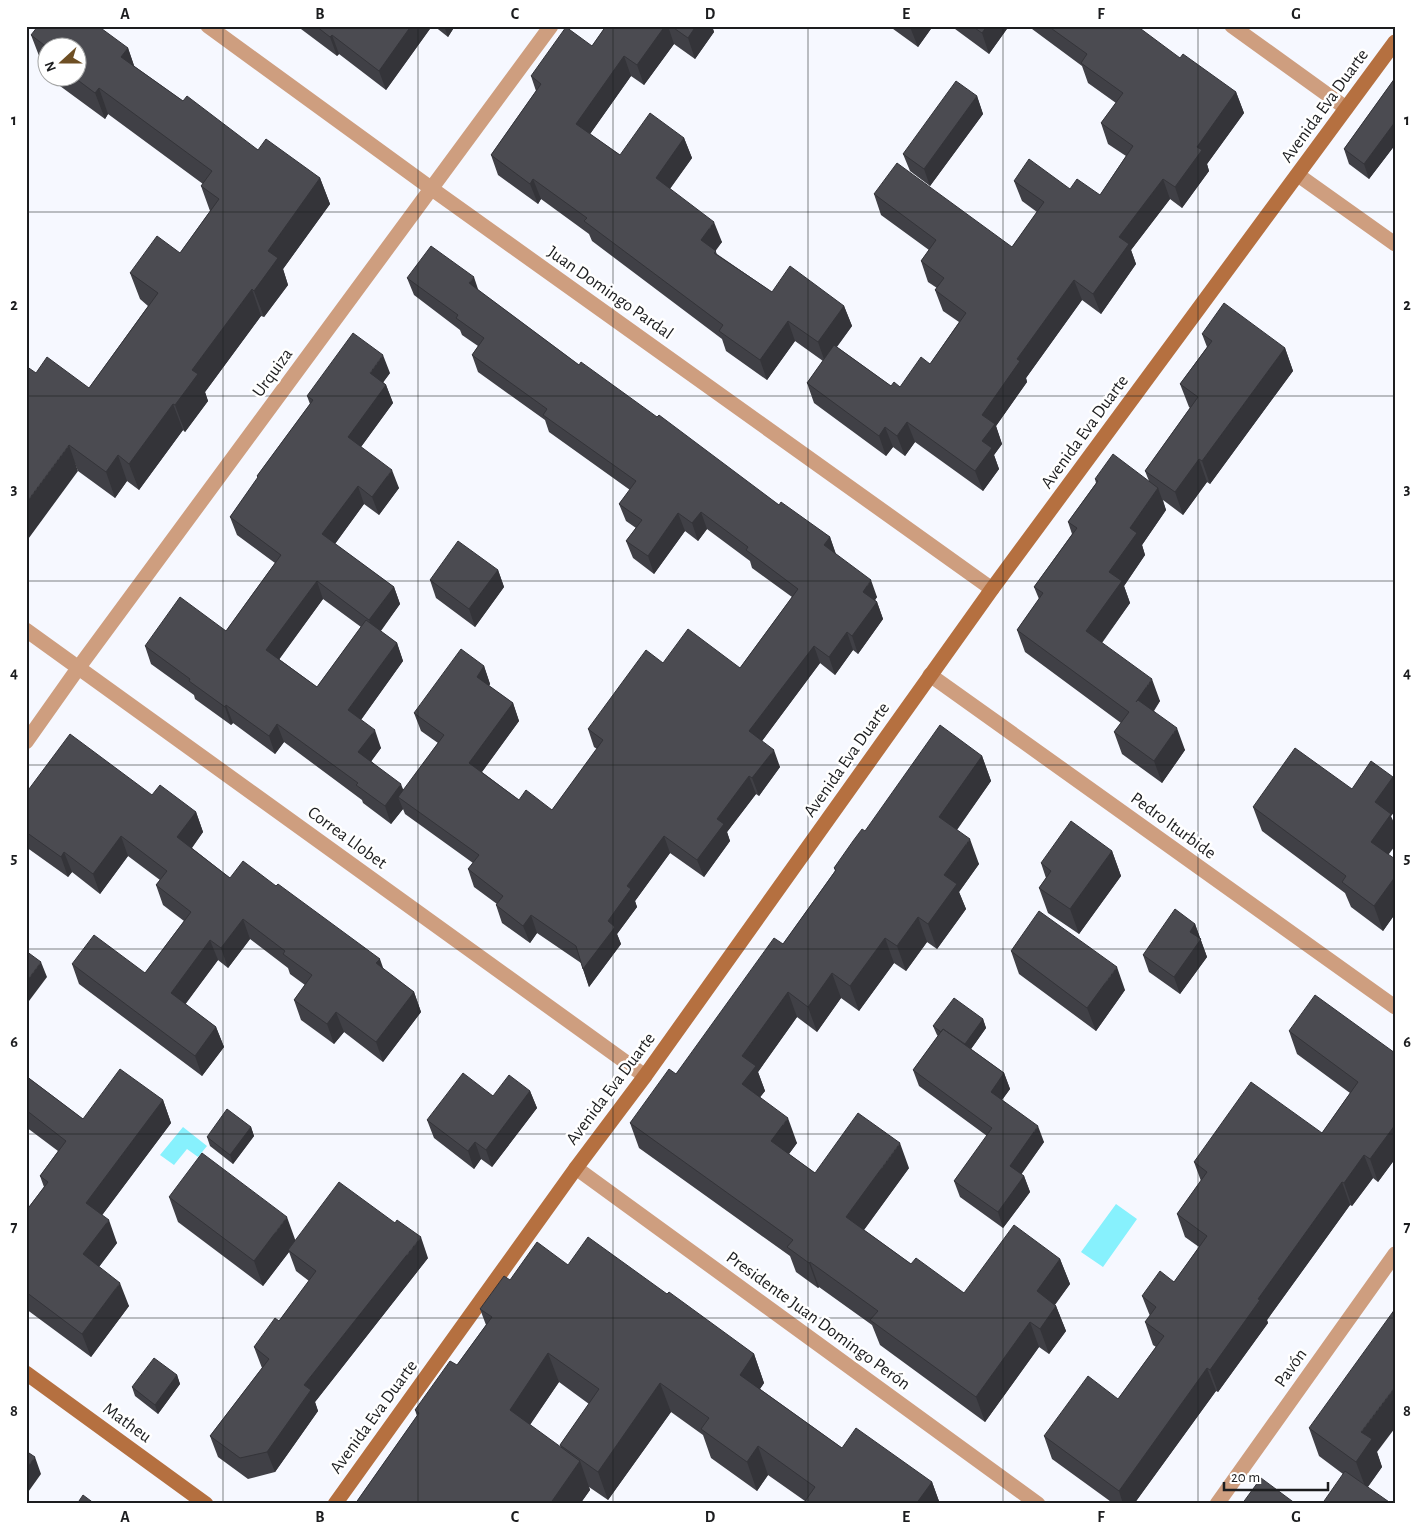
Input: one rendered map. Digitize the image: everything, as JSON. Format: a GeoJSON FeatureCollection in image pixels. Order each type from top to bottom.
{"type":"FeatureCollection","features":[{"type":"Feature","properties":{"kind":"main road","name":"Avenida Eva Duarte"},"geometry":{"type":"LineString","coordinates":[[335,1504],[576,1168],[645,1076],[992,589],[1395,42]]}},
{"type":"Feature","properties":{"kind":"main road","name":"Matheu"},"geometry":{"type":"LineString","coordinates":[[26,1373],[206,1504]]}},
{"type":"Feature","properties":{"kind":"street","name":"Juan Domingo Pardal"},"geometry":{"type":"LineString","coordinates":[[208,26],[432,189],[992,589]]}},
{"type":"Feature","properties":{"kind":"street","name":"Urquiza"},"geometry":{"type":"LineString","coordinates":[[26,742],[551,26]]}},
{"type":"Feature","properties":{"kind":"street"},"geometry":{"type":"LineString","coordinates":[[1232,26],[1346,108]]}},
{"type":"Feature","properties":{"kind":"street"},"geometry":{"type":"LineString","coordinates":[[1298,175],[1395,244]]}},
{"type":"Feature","properties":{"kind":"street","name":"Correa Llobet"},"geometry":{"type":"LineString","coordinates":[[26,630],[645,1076]]}},
{"type":"Feature","properties":{"kind":"street","name":"Pedro Iturbide"},"geometry":{"type":"LineString","coordinates":[[930,675],[1395,1007]]}},
{"type":"Feature","properties":{"kind":"street","name":"Presidente Juan Domingo Perón"},"geometry":{"type":"LineString","coordinates":[[576,1168],[1038,1504]]}},
{"type":"Feature","properties":{"kind":"street","name":"Pavón"},"geometry":{"type":"LineString","coordinates":[[1217,1504],[1395,1254]]}},
{"type":"Feature","properties":{"kind":"water"},"geometry":{"type":"Polygon","coordinates":[[[183,1127],[207,1146],[198,1157],[187,1149],[174,1165],[160,1155],[183,1127]]]}},
{"type":"Feature","properties":{"kind":"water"},"geometry":{"type":"Polygon","coordinates":[[[1116,1204],[1137,1219],[1103,1267],[1081,1252],[1116,1204]]]}},
{"type":"Feature","properties":{"kind":"building"},"geometry":{"type":"Polygon","coordinates":[[[38,26],[98,26],[128,48],[121,57],[183,101],[187,96],[258,150],[266,139],[320,178],[268,251],[278,258],[254,291],[252,289],[192,370],[198,374],[175,405],[173,404],[129,464],[118,455],[106,472],[69,445],[26,503],[26,366],[36,373],[47,357],[89,388],[158,293],[130,273],[157,236],[180,253],[219,199],[201,186],[212,171],[99,88],[95,93],[88,88],[88,38],[38,38],[38,40],[31,35],[38,26]]]}},
{"type":"Feature","properties":{"kind":"building"},"geometry":{"type":"Polygon","coordinates":[[[316,26],[411,26],[379,71],[332,35],[330,37],[316,26]]]}},
{"type":"Feature","properties":{"kind":"building"},"geometry":{"type":"Polygon","coordinates":[[[606,26],[665,26],[637,65],[624,56],[576,124],[620,155],[650,113],[684,138],[656,178],[714,222],[701,240],[716,251],[714,253],[772,292],[790,266],[844,306],[818,342],[788,321],[760,360],[719,331],[723,325],[584,221],[587,218],[533,179],[530,184],[491,155],[541,84],[531,76],[566,27],[592,46],[606,26]]]}},
{"type":"Feature","properties":{"kind":"building"},"geometry":{"type":"Polygon","coordinates":[[[671,26],[696,26],[688,38],[671,26]]]}},
{"type":"Feature","properties":{"kind":"building"},"geometry":{"type":"Polygon","coordinates":[[[972,26],[987,26],[982,33],[972,26]]]}},
{"type":"Feature","properties":{"kind":"building"},"geometry":{"type":"Polygon","coordinates":[[[1048,26],[1126,26],[1130,29],[1132,26],[1137,26],[1180,58],[1183,54],[1236,92],[1197,147],[1202,150],[1175,187],[1163,179],[1119,237],[1129,244],[1093,294],[1074,280],[1017,359],[1020,361],[982,415],[995,424],[982,441],[992,448],[975,471],[907,422],[897,436],[885,427],[879,436],[807,383],[834,345],[891,386],[894,382],[900,387],[921,357],[930,364],[966,313],[935,290],[944,278],[921,261],[936,240],[874,194],[897,163],[1012,247],[1044,202],[1014,181],[1029,159],[1070,189],[1077,179],[1100,195],[1133,146],[1101,123],[1123,93],[1081,63],[1087,54],[1048,26]]]}},
{"type":"Feature","properties":{"kind":"building"},"geometry":{"type":"Polygon","coordinates":[[[1395,78],[1395,122],[1364,164],[1344,149],[1395,78]]]}},
{"type":"Feature","properties":{"kind":"building"},"geometry":{"type":"Polygon","coordinates":[[[956,81],[977,96],[924,169],[903,154],[956,81]]]}},
{"type":"Feature","properties":{"kind":"building"},"geometry":{"type":"Polygon","coordinates":[[[431,246],[474,277],[469,283],[579,365],[581,362],[657,417],[659,415],[779,505],[781,502],[830,537],[824,545],[871,580],[863,592],[877,602],[852,636],[847,632],[829,657],[814,646],[749,731],[774,750],[752,778],[749,776],[717,819],[724,824],[697,860],[664,836],[627,886],[631,889],[608,921],[615,927],[583,969],[576,946],[531,915],[523,926],[496,905],[503,896],[468,869],[479,855],[398,797],[444,735],[414,713],[461,649],[484,666],[477,677],[513,703],[469,763],[519,800],[526,790],[552,810],[603,740],[588,729],[646,650],[663,663],[688,629],[740,668],[798,589],[746,550],[748,547],[701,512],[692,523],[678,513],[648,556],[626,541],[642,520],[619,504],[636,481],[543,415],[547,409],[472,355],[484,338],[456,318],[458,315],[407,278],[431,246]]]}},
{"type":"Feature","properties":{"kind":"building"},"geometry":{"type":"Polygon","coordinates":[[[1224,303],[1285,348],[1202,461],[1199,459],[1175,492],[1145,471],[1198,397],[1180,384],[1212,341],[1202,334],[1224,303]]]}},
{"type":"Feature","properties":{"kind":"building"},"geometry":{"type":"Polygon","coordinates":[[[353,333],[383,355],[370,373],[386,385],[348,437],[392,470],[372,497],[358,486],[322,534],[394,587],[369,620],[317,581],[266,650],[317,687],[366,620],[397,643],[348,710],[375,730],[358,752],[401,784],[385,806],[356,785],[358,783],[277,724],[269,736],[189,681],[190,679],[145,646],[180,597],[226,631],[281,555],[230,517],[257,476],[313,400],[307,396],[353,333]]]}},
{"type":"Feature","properties":{"kind":"building"},"geometry":{"type":"Polygon","coordinates":[[[1113,454],[1158,488],[1130,528],[1137,533],[1109,572],[1122,581],[1086,631],[1152,679],[1136,702],[1138,700],[1177,728],[1154,761],[1114,732],[1129,712],[1017,630],[1043,593],[1034,587],[1077,528],[1068,522],[1098,481],[1095,479],[1113,454]]]}},
{"type":"Feature","properties":{"kind":"building"},"geometry":{"type":"Polygon","coordinates":[[[458,541],[498,570],[469,609],[430,580],[458,541]]]}},
{"type":"Feature","properties":{"kind":"building"},"geometry":{"type":"Polygon","coordinates":[[[940,725],[982,756],[939,817],[970,839],[944,875],[957,884],[928,924],[918,917],[897,946],[885,938],[850,986],[832,973],[808,1007],[788,992],[742,1056],[756,1066],[742,1084],[788,1118],[771,1141],[815,1173],[858,1113],[900,1143],[846,1217],[911,1264],[916,1258],[964,1293],[1014,1225],[1060,1259],[1037,1291],[1056,1306],[1040,1329],[1030,1322],[976,1397],[870,1320],[878,1311],[787,1247],[793,1240],[630,1123],[669,1069],[676,1074],[774,938],[783,944],[836,870],[834,868],[853,841],[862,829],[865,831],[940,725]]]}},
{"type":"Feature","properties":{"kind":"building"},"geometry":{"type":"Polygon","coordinates":[[[70,734],[152,795],[160,785],[196,812],[177,837],[230,878],[243,861],[276,886],[278,884],[380,959],[376,963],[414,992],[376,1042],[336,1012],[327,1024],[294,1000],[312,975],[283,954],[285,951],[243,919],[221,948],[210,940],[171,993],[216,1027],[195,1056],[72,964],[94,935],[145,973],[191,912],[156,885],[167,871],[121,836],[93,874],[64,852],[61,857],[26,832],[26,793],[70,734]]]}},
{"type":"Feature","properties":{"kind":"building"},"geometry":{"type":"Polygon","coordinates":[[[1295,748],[1352,789],[1371,761],[1393,777],[1375,802],[1391,814],[1371,842],[1395,859],[1395,877],[1374,906],[1342,882],[1346,876],[1253,807],[1295,748]]]}},
{"type":"Feature","properties":{"kind":"building"},"geometry":{"type":"Polygon","coordinates":[[[1071,821],[1112,851],[1070,909],[1039,888],[1051,871],[1041,863],[1071,821]]]}},
{"type":"Feature","properties":{"kind":"building"},"geometry":{"type":"Polygon","coordinates":[[[1175,909],[1195,924],[1190,932],[1201,939],[1174,977],[1143,955],[1175,909]]]}},
{"type":"Feature","properties":{"kind":"building"},"geometry":{"type":"Polygon","coordinates":[[[1039,911],[1117,967],[1087,1008],[1011,951],[1039,911]]]}},
{"type":"Feature","properties":{"kind":"building"},"geometry":{"type":"Polygon","coordinates":[[[26,951],[41,962],[26,982],[26,951]]]}},
{"type":"Feature","properties":{"kind":"building"},"geometry":{"type":"Polygon","coordinates":[[[1315,995],[1395,1053],[1395,1125],[1370,1159],[1364,1155],[1344,1183],[1342,1182],[1258,1299],[1260,1300],[1210,1370],[1207,1368],[1119,1491],[1044,1436],[1088,1376],[1118,1399],[1164,1336],[1145,1322],[1156,1307],[1142,1296],[1160,1271],[1174,1282],[1207,1236],[1177,1214],[1207,1172],[1194,1162],[1251,1082],[1322,1133],[1358,1082],[1289,1031],[1315,995]]]}},
{"type":"Feature","properties":{"kind":"building"},"geometry":{"type":"Polygon","coordinates":[[[954,998],[983,1019],[965,1044],[943,1029],[941,1032],[933,1026],[954,998]]]}},
{"type":"Feature","properties":{"kind":"building"},"geometry":{"type":"Polygon","coordinates":[[[943,1029],[1004,1073],[991,1092],[1038,1126],[1010,1166],[1024,1176],[998,1212],[954,1181],[992,1128],[913,1070],[943,1029]]]}},
{"type":"Feature","properties":{"kind":"building"},"geometry":{"type":"Polygon","coordinates":[[[120,1069],[163,1100],[86,1203],[109,1220],[83,1254],[120,1283],[82,1334],[26,1292],[26,1211],[48,1182],[40,1176],[66,1141],[26,1110],[26,1076],[83,1119],[120,1069]]]}},
{"type":"Feature","properties":{"kind":"building"},"geometry":{"type":"Polygon","coordinates":[[[463,1073],[493,1096],[509,1075],[530,1091],[486,1150],[475,1142],[468,1151],[427,1120],[463,1073]]]}},
{"type":"Feature","properties":{"kind":"building"},"geometry":{"type":"Polygon","coordinates":[[[227,1109],[251,1127],[230,1155],[207,1137],[227,1109]]]}},
{"type":"Feature","properties":{"kind":"building"},"geometry":{"type":"Polygon","coordinates":[[[202,1153],[287,1217],[254,1261],[169,1197],[202,1153]]]}},
{"type":"Feature","properties":{"kind":"building"},"geometry":{"type":"Polygon","coordinates":[[[339,1182],[395,1223],[397,1220],[421,1237],[304,1385],[311,1390],[267,1452],[240,1458],[210,1436],[269,1359],[254,1347],[275,1318],[279,1321],[316,1271],[288,1250],[339,1182]]]}},
{"type":"Feature","properties":{"kind":"building"},"geometry":{"type":"Polygon","coordinates":[[[588,1237],[667,1294],[669,1292],[754,1354],[740,1375],[842,1448],[856,1428],[932,1482],[916,1504],[803,1504],[815,1487],[758,1446],[747,1462],[701,1429],[709,1418],[660,1383],[598,1472],[560,1445],[599,1389],[548,1353],[510,1410],[580,1461],[550,1504],[355,1504],[419,1413],[415,1410],[450,1361],[457,1365],[492,1317],[480,1309],[504,1276],[510,1280],[537,1242],[568,1265],[588,1237]]]}},
{"type":"Feature","properties":{"kind":"building"},"geometry":{"type":"Polygon","coordinates":[[[1395,1309],[1395,1387],[1361,1432],[1372,1439],[1356,1462],[1309,1428],[1395,1309]]]}},
{"type":"Feature","properties":{"kind":"building"},"geometry":{"type":"Polygon","coordinates":[[[154,1358],[177,1375],[155,1405],[132,1387],[154,1358]]]}},
{"type":"Feature","properties":{"kind":"building"},"geometry":{"type":"Polygon","coordinates":[[[26,1451],[35,1457],[26,1469],[26,1451]]]}},
{"type":"Feature","properties":{"kind":"building"},"geometry":{"type":"Polygon","coordinates":[[[1345,1471],[1392,1504],[1322,1504],[1345,1471]]]}},
{"type":"Feature","properties":{"kind":"building"},"geometry":{"type":"Polygon","coordinates":[[[1261,1478],[1296,1504],[1242,1504],[1261,1478]]]}},
{"type":"Feature","properties":{"kind":"building"},"geometry":{"type":"Polygon","coordinates":[[[83,1495],[95,1504],[77,1504],[83,1495]]]}}]}
